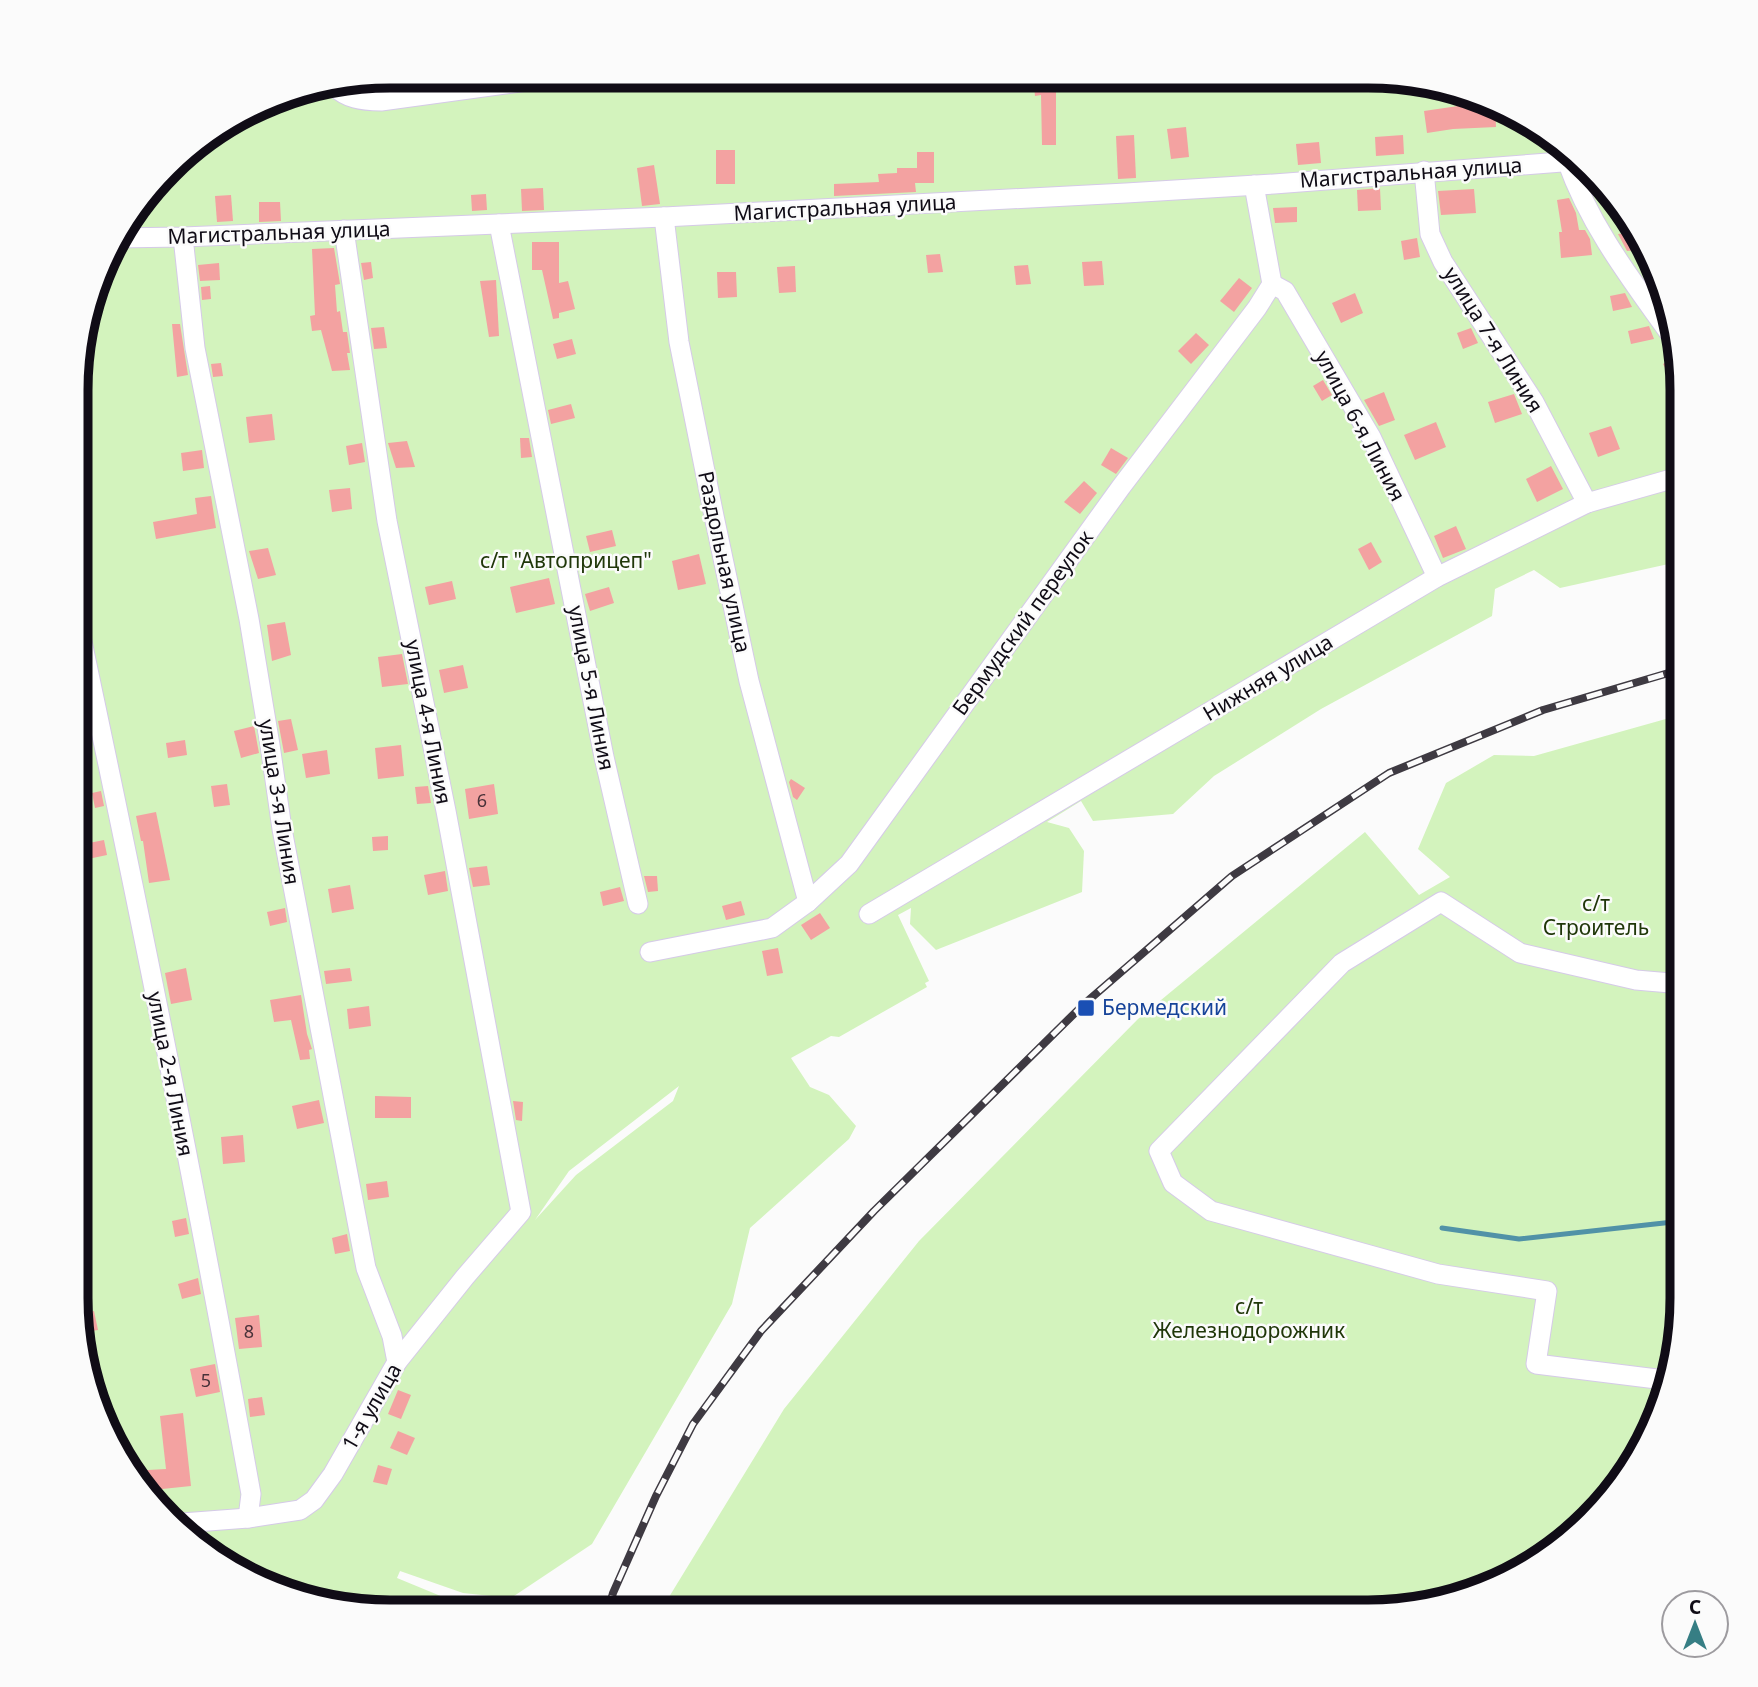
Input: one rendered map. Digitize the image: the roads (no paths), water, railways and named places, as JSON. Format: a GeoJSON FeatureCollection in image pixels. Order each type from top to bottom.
{"type":"FeatureCollection","features":[{"type":"Feature","properties":{"kind":"street"},"geometry":{"type":"LineString","coordinates":[[341,91],[361,101],[381,101],[477,88]]}},
{"type":"Feature","properties":{"kind":"street","name":"Магистральная улица"},"geometry":{"type":"LineString","coordinates":[[129,238],[664,217],[1254,185],[1565,161]]}},
{"type":"Feature","properties":{"kind":"street"},"geometry":{"type":"LineString","coordinates":[[1573,168],[1579,196],[1609,248],[1663,324]]}},
{"type":"Feature","properties":{"kind":"street","name":"улица 7-я Линия"},"geometry":{"type":"LineString","coordinates":[[1424,171],[1430,234],[1443,261],[1534,402],[1587,503]]}},
{"type":"Feature","properties":{"kind":"street"},"geometry":{"type":"LineString","coordinates":[[1254,185],[1272,284]]}},
{"type":"Feature","properties":{"kind":"street","name":"Раздольная улица"},"geometry":{"type":"LineString","coordinates":[[664,217],[679,342],[716,529],[749,681],[808,902]]}},
{"type":"Feature","properties":{"kind":"street","name":"улица 5-я Линия"},"geometry":{"type":"LineString","coordinates":[[499,224],[604,757],[638,904]]}},
{"type":"Feature","properties":{"kind":"street","name":"улица 4-я Линия"},"geometry":{"type":"LineString","coordinates":[[344,230],[387,521],[446,811],[521,1212]]}},
{"type":"Feature","properties":{"kind":"street","name":"улица 3-я Линия"},"geometry":{"type":"LineString","coordinates":[[183,237],[195,348],[251,632],[282,829],[366,1268],[392,1336],[397,1362]]}},
{"type":"Feature","properties":{"kind":"street","name":"улица 6-я Линия"},"geometry":{"type":"LineString","coordinates":[[1272,284],[1285,291],[1371,437],[1437,577]]}},
{"type":"Feature","properties":{"kind":"street","name":"Бермудский переулок"},"geometry":{"type":"LineString","coordinates":[[650,952],[772,928],[808,902],[849,864],[1121,487],[1257,308],[1272,284]]}},
{"type":"Feature","properties":{"kind":"street","name":"Нижняя улица"},"geometry":{"type":"LineString","coordinates":[[869,914],[1437,577],[1587,503],[1670,479]]}},
{"type":"Feature","properties":{"kind":"street","name":"улица 2-я Линия"},"geometry":{"type":"LineString","coordinates":[[88,669],[222,1337],[251,1494],[247,1518]]}},
{"type":"Feature","properties":{"kind":"street"},"geometry":{"type":"LineString","coordinates":[[1659,1379],[1536,1364],[1547,1291],[1438,1273],[1211,1211],[1173,1183],[1159,1150],[1342,963],[1441,902],[1520,953],[1636,980],[1670,983]]}},
{"type":"Feature","properties":{"kind":"street","name":"1-я улица"},"geometry":{"type":"LineString","coordinates":[[189,1522],[300,1510],[314,1500],[333,1475],[397,1362],[521,1212]]}},
{"type":"Feature","properties":{"kind":"waterway"},"geometry":{"type":"LineString","coordinates":[[1442,1228],[1519,1239],[1670,1222]]}},
{"type":"Feature","properties":{"kind":"railway"},"geometry":{"type":"LineString","coordinates":[[611,1600],[656,1496],[693,1424],[761,1331],[874,1211],[1083,1005],[1232,876],[1389,773],[1543,710],[1670,673]]}},
{"type":"Feature","properties":{"kind":"place","name":"Бермедский"},"geometry":{"type":"Point","coordinates":[1086,1008]}},
{"type":"Feature","properties":{"kind":"park label","name":"с/т \"Автоприцеп\""},"geometry":{"type":"Point","coordinates":[566,561]}},
{"type":"Feature","properties":{"kind":"park label","name":"с/т Строитель"},"geometry":{"type":"Point","coordinates":[1596,916]}},
{"type":"Feature","properties":{"kind":"park label","name":"с/т Железнодорожник"},"geometry":{"type":"Point","coordinates":[1249,1319]}}]}
